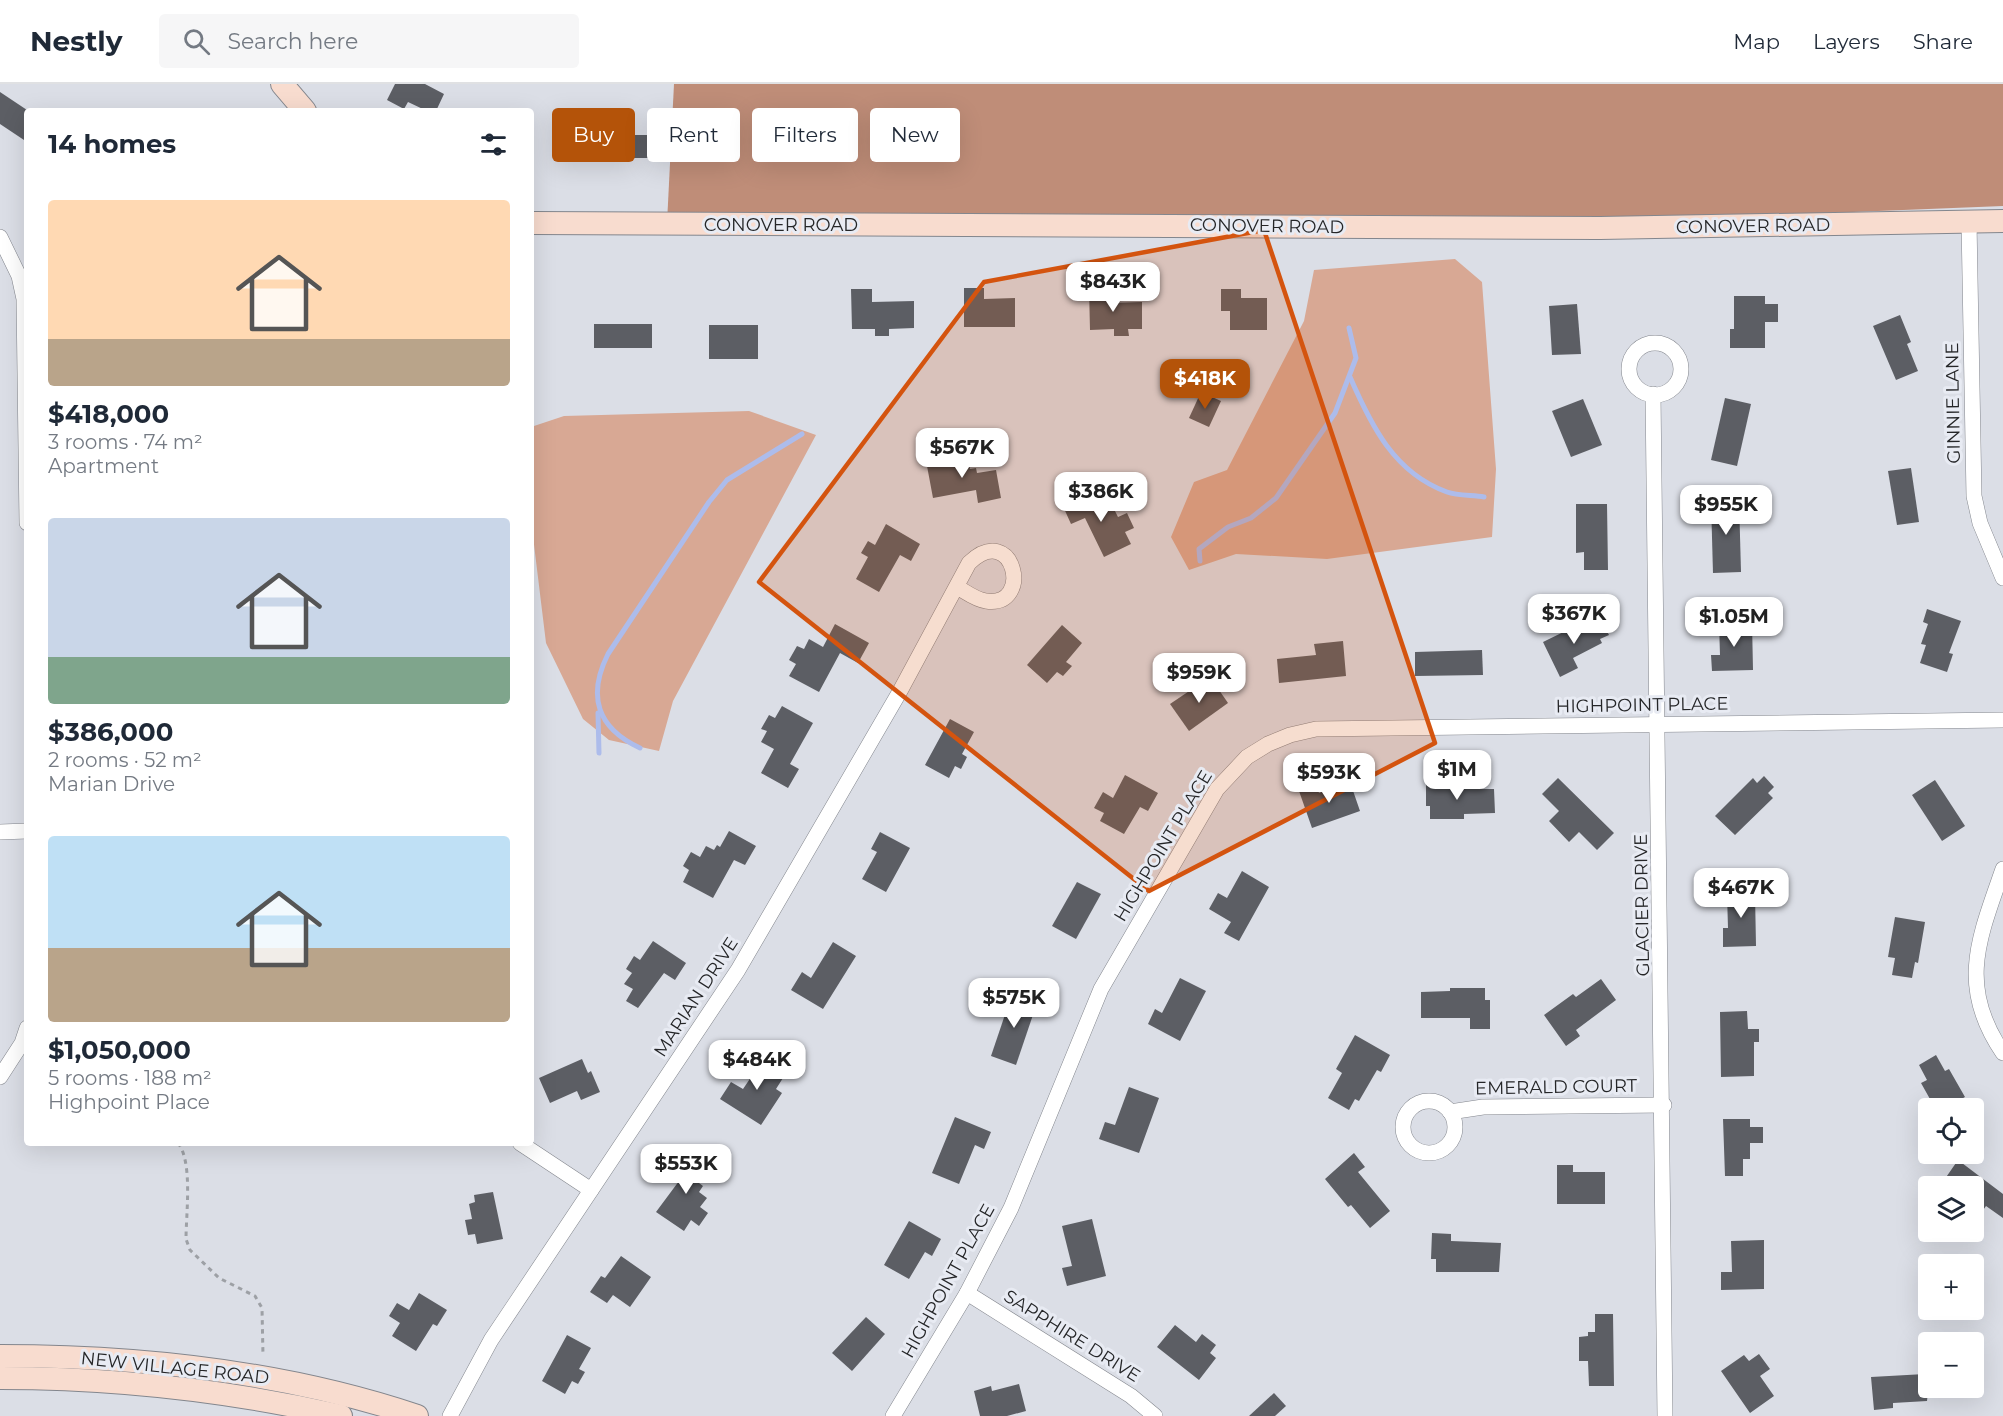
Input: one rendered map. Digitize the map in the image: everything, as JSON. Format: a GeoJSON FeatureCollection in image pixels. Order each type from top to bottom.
{"type":"FeatureCollection","features":[{"type":"Feature","properties":{"kind":"street"},"geometry":{"type":"LineString","coordinates":[[282,84],[302,108]]}},
{"type":"Feature","properties":{"kind":"street","name":"CONOVER ROAD"},"geometry":{"type":"LineString","coordinates":[[534,224],[1611,228],[2003,221]]}},
{"type":"Feature","properties":{"kind":"street","name":"GINNIE LANE"},"geometry":{"type":"LineString","coordinates":[[1969,222],[1974,496],[1980,523],[2003,578]]}},
{"type":"Feature","properties":{"kind":"street"},"geometry":{"type":"LineString","coordinates":[[0,237],[19,276],[24,299]]}},
{"type":"Feature","properties":{"kind":"street","name":"GLACIER DRIVE"},"geometry":{"type":"LineString","coordinates":[[1653,394],[1664,1105],[1665,1416]]}},
{"type":"Feature","properties":{"kind":"street","name":"MARIAN DRIVE"},"geometry":{"type":"LineString","coordinates":[[450,1416],[491,1340],[738,970],[957,587]]}},
{"type":"Feature","properties":{"kind":"street","name":"HIGHPOINT PLACE"},"geometry":{"type":"LineString","coordinates":[[893,1416],[967,1293],[1024,1180],[1077,1042],[1101,990],[1217,789],[1247,757],[1268,744],[1290,735],[1316,729],[2003,720]]}},
{"type":"Feature","properties":{"kind":"street"},"geometry":{"type":"LineString","coordinates":[[0,832],[24,831]]}},
{"type":"Feature","properties":{"kind":"street"},"geometry":{"type":"LineString","coordinates":[[2003,869],[1978,942],[1976,968],[1983,1016],[2003,1053]]}},
{"type":"Feature","properties":{"kind":"street"},"geometry":{"type":"LineString","coordinates":[[0,1077],[24,1037]]}},
{"type":"Feature","properties":{"kind":"street","name":"EMERALD COURT"},"geometry":{"type":"LineString","coordinates":[[1450,1112],[1483,1107],[1664,1105]]}},
{"type":"Feature","properties":{"kind":"street"},"geometry":{"type":"LineString","coordinates":[[525,1146],[591,1190]]}},
{"type":"Feature","properties":{"kind":"street","name":"SAPPHIRE DRIVE"},"geometry":{"type":"LineString","coordinates":[[967,1293],[1131,1396],[1155,1416]]}},
{"type":"Feature","properties":{"kind":"street","name":"NEW VILLAGE ROAD"},"geometry":{"type":"LineString","coordinates":[[0,1356],[91,1358],[234,1371],[350,1395],[417,1416]]}},
{"type":"Feature","properties":{"kind":"street","name":"NEW VILLAGE ROAD"},"geometry":{"type":"LineString","coordinates":[[0,1378],[68,1379],[231,1393],[341,1416]]}},
{"type":"Feature","properties":{"kind":"path"},"geometry":{"type":"LineString","coordinates":[[181,1146],[184,1150],[186,1164],[186,1239],[190,1250],[219,1278],[255,1296],[262,1308],[263,1356]]}},
{"type":"Feature","properties":{"kind":"highlighted area"},"geometry":{"type":"Polygon","coordinates":[[[1264,230],[1435,743],[1149,891],[759,582],[984,282],[1264,230]]]}},
{"type":"Feature","properties":{"kind":"shaded area"},"geometry":{"type":"Polygon","coordinates":[[[674,84],[2003,84],[2003,206],[1479,227],[667,223],[670,162],[740,162],[740,108],[673,108],[674,84]]]}},
{"type":"Feature","properties":{"kind":"shaded area"},"geometry":{"type":"Polygon","coordinates":[[[1455,259],[1482,282],[1496,469],[1492,537],[1327,559],[1236,554],[1189,570],[1171,537],[1194,482],[1227,470],[1304,321],[1314,270],[1455,259]]]}},
{"type":"Feature","properties":{"kind":"shaded area"},"geometry":{"type":"Polygon","coordinates":[[[749,411],[816,435],[673,701],[659,751],[609,740],[583,719],[546,643],[534,545],[534,426],[564,416],[749,411]]]}},
{"type":"Feature","properties":{"kind":"building"},"geometry":{"type":"Polygon","coordinates":[[[395,84],[425,84],[444,94],[437,108],[421,108],[408,102],[402,108],[387,100],[395,84]]]}},
{"type":"Feature","properties":{"kind":"building"},"geometry":{"type":"Polygon","coordinates":[[[0,92],[24,108],[24,140],[0,124],[0,92]]]}},
{"type":"Feature","properties":{"kind":"building"},"geometry":{"type":"Polygon","coordinates":[[[635,135],[647,135],[647,158],[635,158],[635,135]]]}},
{"type":"Feature","properties":{"kind":"building"},"geometry":{"type":"Polygon","coordinates":[[[964,288],[984,288],[984,299],[1015,298],[1015,327],[964,327],[964,288]]]}},
{"type":"Feature","properties":{"kind":"building"},"geometry":{"type":"Polygon","coordinates":[[[1089,288],[1109,288],[1109,303],[1142,302],[1142,329],[1128,329],[1129,336],[1114,336],[1114,329],[1090,330],[1089,288]]]}},
{"type":"Feature","properties":{"kind":"building"},"geometry":{"type":"Polygon","coordinates":[[[851,289],[872,289],[872,302],[914,301],[914,328],[889,329],[889,336],[875,336],[875,329],[852,329],[851,289]]]}},
{"type":"Feature","properties":{"kind":"building"},"geometry":{"type":"Polygon","coordinates":[[[1221,289],[1241,289],[1241,298],[1267,298],[1267,330],[1230,330],[1230,311],[1221,311],[1221,289]]]}},
{"type":"Feature","properties":{"kind":"building"},"geometry":{"type":"Polygon","coordinates":[[[1734,296],[1765,296],[1765,304],[1778,304],[1778,322],[1765,322],[1765,348],[1730,348],[1730,329],[1734,329],[1734,296]]]}},
{"type":"Feature","properties":{"kind":"building"},"geometry":{"type":"Polygon","coordinates":[[[1577,304],[1581,354],[1552,355],[1549,306],[1577,304]]]}},
{"type":"Feature","properties":{"kind":"building"},"geometry":{"type":"Polygon","coordinates":[[[1900,315],[1911,342],[1907,344],[1918,371],[1896,380],[1873,326],[1900,315]]]}},
{"type":"Feature","properties":{"kind":"building"},"geometry":{"type":"Polygon","coordinates":[[[594,324],[652,324],[652,348],[594,348],[594,324]]]}},
{"type":"Feature","properties":{"kind":"building"},"geometry":{"type":"Polygon","coordinates":[[[709,325],[758,325],[758,359],[709,359],[709,325]]]}},
{"type":"Feature","properties":{"kind":"building"},"geometry":{"type":"Polygon","coordinates":[[[1201,392],[1221,401],[1209,427],[1189,418],[1201,392]]]}},
{"type":"Feature","properties":{"kind":"building"},"geometry":{"type":"Polygon","coordinates":[[[1725,398],[1751,404],[1737,466],[1711,460],[1725,398]]]}},
{"type":"Feature","properties":{"kind":"building"},"geometry":{"type":"Polygon","coordinates":[[[1583,399],[1602,445],[1571,457],[1552,411],[1583,399]]]}},
{"type":"Feature","properties":{"kind":"building"},"geometry":{"type":"Polygon","coordinates":[[[954,452],[956,461],[968,459],[970,469],[976,468],[977,473],[996,470],[1001,498],[978,503],[976,490],[933,498],[927,466],[940,464],[939,455],[954,452]]]}},
{"type":"Feature","properties":{"kind":"building"},"geometry":{"type":"Polygon","coordinates":[[[1911,468],[1919,522],[1897,525],[1888,471],[1911,468]]]}},
{"type":"Feature","properties":{"kind":"building"},"geometry":{"type":"Polygon","coordinates":[[[1090,491],[1098,507],[1102,506],[1104,511],[1113,507],[1118,517],[1127,513],[1134,528],[1125,532],[1131,544],[1104,557],[1085,518],[1071,524],[1062,504],[1090,491]]]}},
{"type":"Feature","properties":{"kind":"building"},"geometry":{"type":"Polygon","coordinates":[[[1739,500],[1741,572],[1713,573],[1711,501],[1739,500]]]}},
{"type":"Feature","properties":{"kind":"building"},"geometry":{"type":"Polygon","coordinates":[[[1576,504],[1607,504],[1608,570],[1584,570],[1584,552],[1576,553],[1576,504]]]}},
{"type":"Feature","properties":{"kind":"building"},"geometry":{"type":"Polygon","coordinates":[[[886,524],[920,544],[911,561],[900,555],[879,592],[856,579],[868,557],[861,553],[868,541],[875,545],[886,524]]]}},
{"type":"Feature","properties":{"kind":"building"},"geometry":{"type":"Polygon","coordinates":[[[1927,609],[1961,621],[1949,653],[1953,654],[1947,672],[1920,663],[1926,645],[1921,644],[1928,624],[1923,622],[1927,609]]]}},
{"type":"Feature","properties":{"kind":"building"},"geometry":{"type":"Polygon","coordinates":[[[1590,619],[1593,626],[1602,622],[1609,635],[1600,639],[1602,643],[1573,658],[1578,668],[1560,677],[1543,642],[1590,619]]]}},
{"type":"Feature","properties":{"kind":"building"},"geometry":{"type":"Polygon","coordinates":[[[1752,622],[1753,670],[1712,671],[1711,655],[1720,655],[1719,623],[1752,622]]]}},
{"type":"Feature","properties":{"kind":"building"},"geometry":{"type":"Polygon","coordinates":[[[835,624],[869,643],[858,663],[840,653],[819,692],[789,676],[796,664],[789,660],[797,646],[804,649],[809,639],[823,647],[835,624]]]}},
{"type":"Feature","properties":{"kind":"building"},"geometry":{"type":"Polygon","coordinates":[[[1062,625],[1082,643],[1066,662],[1072,666],[1063,676],[1057,672],[1047,683],[1027,665],[1062,625]]]}},
{"type":"Feature","properties":{"kind":"building"},"geometry":{"type":"Polygon","coordinates":[[[1343,641],[1346,676],[1279,683],[1277,659],[1316,655],[1314,644],[1343,641]]]}},
{"type":"Feature","properties":{"kind":"building"},"geometry":{"type":"Polygon","coordinates":[[[1482,650],[1483,675],[1415,676],[1415,652],[1482,650]]]}},
{"type":"Feature","properties":{"kind":"building"},"geometry":{"type":"Polygon","coordinates":[[[1210,677],[1228,703],[1189,731],[1170,704],[1210,677]]]}},
{"type":"Feature","properties":{"kind":"building"},"geometry":{"type":"Polygon","coordinates":[[[782,706],[813,723],[790,764],[799,769],[788,788],[761,773],[774,749],[761,742],[767,731],[761,729],[769,715],[775,718],[782,706]]]}},
{"type":"Feature","properties":{"kind":"building"},"geometry":{"type":"Polygon","coordinates":[[[950,719],[974,732],[962,754],[967,757],[961,769],[955,766],[949,778],[925,765],[950,719]]]}},
{"type":"Feature","properties":{"kind":"building"},"geometry":{"type":"Polygon","coordinates":[[[1125,775],[1158,793],[1148,811],[1140,807],[1124,834],[1100,821],[1104,813],[1094,808],[1103,792],[1113,798],[1125,775]]]}},
{"type":"Feature","properties":{"kind":"building"},"geometry":{"type":"Polygon","coordinates":[[[1764,776],[1774,787],[1768,793],[1773,798],[1735,835],[1715,816],[1753,778],[1757,783],[1764,776]]]}},
{"type":"Feature","properties":{"kind":"building"},"geometry":{"type":"Polygon","coordinates":[[[1558,778],[1614,833],[1597,850],[1579,832],[1569,842],[1549,821],[1559,811],[1542,794],[1558,778]]]}},
{"type":"Feature","properties":{"kind":"building"},"geometry":{"type":"Polygon","coordinates":[[[1426,780],[1444,780],[1444,789],[1494,789],[1495,813],[1464,814],[1464,819],[1430,819],[1430,806],[1426,806],[1426,780]]]}},
{"type":"Feature","properties":{"kind":"building"},"geometry":{"type":"Polygon","coordinates":[[[1935,780],[1965,826],[1942,841],[1912,795],[1935,780]]]}},
{"type":"Feature","properties":{"kind":"building"},"geometry":{"type":"Polygon","coordinates":[[[1350,782],[1360,811],[1312,828],[1299,791],[1316,785],[1319,793],[1350,782]]]}},
{"type":"Feature","properties":{"kind":"building"},"geometry":{"type":"Polygon","coordinates":[[[729,831],[756,846],[745,865],[734,860],[713,898],[683,882],[689,870],[683,866],[691,852],[700,857],[706,846],[714,850],[717,845],[720,847],[729,831]]]}},
{"type":"Feature","properties":{"kind":"building"},"geometry":{"type":"Polygon","coordinates":[[[880,832],[910,848],[886,892],[862,879],[877,852],[871,849],[880,832]]]}},
{"type":"Feature","properties":{"kind":"building"},"geometry":{"type":"Polygon","coordinates":[[[1242,871],[1269,887],[1239,941],[1224,933],[1231,922],[1209,909],[1218,893],[1227,898],[1242,871]]]}},
{"type":"Feature","properties":{"kind":"building"},"geometry":{"type":"Polygon","coordinates":[[[1077,882],[1101,894],[1076,939],[1052,926],[1077,882]]]}},
{"type":"Feature","properties":{"kind":"building"},"geometry":{"type":"Polygon","coordinates":[[[1748,884],[1748,894],[1755,894],[1756,946],[1723,947],[1723,928],[1728,928],[1727,894],[1733,894],[1733,885],[1748,884]]]}},
{"type":"Feature","properties":{"kind":"building"},"geometry":{"type":"Polygon","coordinates":[[[1895,917],[1925,922],[1918,963],[1915,962],[1912,978],[1892,975],[1895,958],[1888,957],[1895,917]]]}},
{"type":"Feature","properties":{"kind":"building"},"geometry":{"type":"Polygon","coordinates":[[[653,941],[686,963],[675,980],[664,973],[638,1008],[626,1001],[633,989],[624,984],[632,973],[626,969],[634,956],[640,960],[653,941]]]}},
{"type":"Feature","properties":{"kind":"building"},"geometry":{"type":"Polygon","coordinates":[[[833,942],[856,956],[823,1009],[791,990],[802,972],[811,978],[833,942]]]}},
{"type":"Feature","properties":{"kind":"building"},"geometry":{"type":"Polygon","coordinates":[[[1180,978],[1206,991],[1180,1041],[1148,1024],[1155,1009],[1162,1013],[1180,978]]]}},
{"type":"Feature","properties":{"kind":"building"},"geometry":{"type":"Polygon","coordinates":[[[1601,979],[1616,1000],[1576,1030],[1580,1036],[1566,1046],[1544,1015],[1573,994],[1576,997],[1601,979]]]}},
{"type":"Feature","properties":{"kind":"building"},"geometry":{"type":"Polygon","coordinates":[[[1450,988],[1485,988],[1485,1000],[1490,1000],[1490,1029],[1470,1029],[1470,1018],[1421,1018],[1421,992],[1450,991],[1450,988]]]}},
{"type":"Feature","properties":{"kind":"building"},"geometry":{"type":"Polygon","coordinates":[[[1012,994],[1037,1003],[1016,1065],[991,1056],[1012,994]]]}},
{"type":"Feature","properties":{"kind":"building"},"geometry":{"type":"Polygon","coordinates":[[[1747,1011],[1748,1029],[1759,1029],[1759,1042],[1754,1042],[1754,1076],[1721,1077],[1720,1012],[1747,1011]]]}},
{"type":"Feature","properties":{"kind":"building"},"geometry":{"type":"Polygon","coordinates":[[[1355,1035],[1390,1055],[1381,1072],[1377,1070],[1359,1101],[1355,1099],[1349,1110],[1328,1098],[1342,1073],[1336,1069],[1355,1035]]]}},
{"type":"Feature","properties":{"kind":"building"},"geometry":{"type":"Polygon","coordinates":[[[766,1055],[788,1070],[776,1089],[782,1093],[761,1125],[720,1099],[731,1082],[743,1089],[766,1055]]]}},
{"type":"Feature","properties":{"kind":"building"},"geometry":{"type":"Polygon","coordinates":[[[1936,1055],[1945,1071],[1949,1069],[1965,1097],[1929,1098],[1921,1083],[1927,1080],[1919,1065],[1936,1055]]]}},
{"type":"Feature","properties":{"kind":"building"},"geometry":{"type":"Polygon","coordinates":[[[582,1059],[588,1073],[591,1071],[600,1092],[581,1100],[577,1091],[550,1103],[539,1078],[582,1059]]]}},
{"type":"Feature","properties":{"kind":"building"},"geometry":{"type":"Polygon","coordinates":[[[1129,1087],[1159,1098],[1139,1153],[1099,1139],[1105,1122],[1115,1125],[1129,1087]]]}},
{"type":"Feature","properties":{"kind":"building"},"geometry":{"type":"Polygon","coordinates":[[[955,1117],[991,1132],[984,1149],[975,1145],[959,1184],[932,1173],[955,1117]]]}},
{"type":"Feature","properties":{"kind":"building"},"geometry":{"type":"Polygon","coordinates":[[[1723,1119],[1750,1119],[1750,1127],[1763,1127],[1763,1143],[1750,1143],[1750,1159],[1743,1159],[1743,1176],[1725,1176],[1723,1119]]]}},
{"type":"Feature","properties":{"kind":"building"},"geometry":{"type":"Polygon","coordinates":[[[684,1152],[709,1169],[699,1183],[703,1186],[699,1192],[707,1198],[700,1207],[708,1213],[699,1226],[691,1220],[684,1231],[656,1212],[682,1177],[672,1170],[684,1152]]]}},
{"type":"Feature","properties":{"kind":"building"},"geometry":{"type":"Polygon","coordinates":[[[1354,1153],[1365,1167],[1358,1172],[1390,1211],[1370,1228],[1351,1205],[1348,1207],[1325,1179],[1354,1153]]]}},
{"type":"Feature","properties":{"kind":"building"},"geometry":{"type":"Polygon","coordinates":[[[1955,1164],[1963,1164],[1979,1176],[1947,1176],[1955,1164]]]}},
{"type":"Feature","properties":{"kind":"building"},"geometry":{"type":"Polygon","coordinates":[[[1557,1165],[1573,1165],[1573,1172],[1605,1172],[1605,1204],[1557,1204],[1557,1165]]]}},
{"type":"Feature","properties":{"kind":"building"},"geometry":{"type":"Polygon","coordinates":[[[1984,1180],[2003,1194],[2003,1218],[1986,1206],[1984,1209],[1984,1180]]]}},
{"type":"Feature","properties":{"kind":"building"},"geometry":{"type":"Polygon","coordinates":[[[493,1192],[503,1239],[477,1244],[475,1234],[468,1235],[465,1220],[472,1219],[469,1204],[475,1202],[474,1195],[493,1192]]]}},
{"type":"Feature","properties":{"kind":"building"},"geometry":{"type":"Polygon","coordinates":[[[1092,1219],[1106,1276],[1067,1286],[1062,1268],[1072,1266],[1062,1226],[1092,1219]]]}},
{"type":"Feature","properties":{"kind":"building"},"geometry":{"type":"Polygon","coordinates":[[[909,1221],[941,1239],[932,1256],[925,1252],[909,1279],[884,1265],[909,1221]]]}},
{"type":"Feature","properties":{"kind":"building"},"geometry":{"type":"Polygon","coordinates":[[[1432,1233],[1451,1234],[1451,1241],[1501,1243],[1499,1272],[1436,1272],[1436,1259],[1431,1259],[1432,1233]]]}},
{"type":"Feature","properties":{"kind":"building"},"geometry":{"type":"Polygon","coordinates":[[[1764,1240],[1764,1289],[1721,1290],[1721,1272],[1732,1272],[1731,1241],[1764,1240]]]}},
{"type":"Feature","properties":{"kind":"building"},"geometry":{"type":"Polygon","coordinates":[[[621,1256],[651,1277],[630,1307],[613,1295],[607,1303],[590,1292],[601,1276],[605,1278],[621,1256]]]}},
{"type":"Feature","properties":{"kind":"building"},"geometry":{"type":"Polygon","coordinates":[[[419,1293],[447,1310],[437,1326],[433,1324],[416,1351],[392,1336],[400,1323],[389,1316],[397,1303],[409,1310],[419,1293]]]}},
{"type":"Feature","properties":{"kind":"building"},"geometry":{"type":"Polygon","coordinates":[[[1595,1314],[1613,1314],[1614,1386],[1589,1386],[1588,1361],[1579,1361],[1579,1337],[1588,1336],[1588,1332],[1595,1332],[1595,1314]]]}},
{"type":"Feature","properties":{"kind":"building"},"geometry":{"type":"Polygon","coordinates":[[[866,1317],[885,1334],[852,1371],[832,1353],[866,1317]]]}},
{"type":"Feature","properties":{"kind":"building"},"geometry":{"type":"Polygon","coordinates":[[[1175,1325],[1196,1342],[1202,1334],[1216,1345],[1210,1353],[1216,1358],[1199,1380],[1157,1347],[1175,1325]]]}},
{"type":"Feature","properties":{"kind":"building"},"geometry":{"type":"Polygon","coordinates":[[[567,1335],[591,1348],[579,1369],[585,1372],[578,1384],[572,1381],[565,1394],[542,1381],[567,1335]]]}},
{"type":"Feature","properties":{"kind":"building"},"geometry":{"type":"Polygon","coordinates":[[[1759,1354],[1770,1369],[1760,1376],[1774,1396],[1750,1413],[1721,1371],[1744,1355],[1749,1361],[1759,1354]]]}},
{"type":"Feature","properties":{"kind":"building"},"geometry":{"type":"Polygon","coordinates":[[[1918,1374],[1918,1398],[1927,1398],[1927,1401],[1893,1403],[1893,1408],[1874,1410],[1871,1377],[1918,1374]]]}},
{"type":"Feature","properties":{"kind":"building"},"geometry":{"type":"Polygon","coordinates":[[[1019,1384],[1026,1411],[1007,1416],[980,1416],[974,1391],[991,1386],[992,1391],[1019,1384]]]}},
{"type":"Feature","properties":{"kind":"building"},"geometry":{"type":"Polygon","coordinates":[[[1274,1393],[1286,1406],[1275,1416],[1249,1416],[1274,1393]]]}},
{"type":"Feature","properties":{"kind":"waterway"},"geometry":{"type":"LineString","coordinates":[[1200,561],[1199,549],[1228,527],[1251,518],[1276,498],[1335,413],[1356,358],[1349,328]]}},
{"type":"Feature","properties":{"kind":"waterway"},"geometry":{"type":"LineString","coordinates":[[1350,377],[1367,413],[1386,445],[1412,473],[1428,484],[1447,492],[1484,497]]}},
{"type":"Feature","properties":{"kind":"waterway"},"geometry":{"type":"LineString","coordinates":[[640,748],[614,731],[605,721],[600,709],[598,684],[608,654],[709,502],[727,480],[802,434]]}},
{"type":"Feature","properties":{"kind":"waterway"},"geometry":{"type":"LineString","coordinates":[[598,713],[599,753]]}}]}
